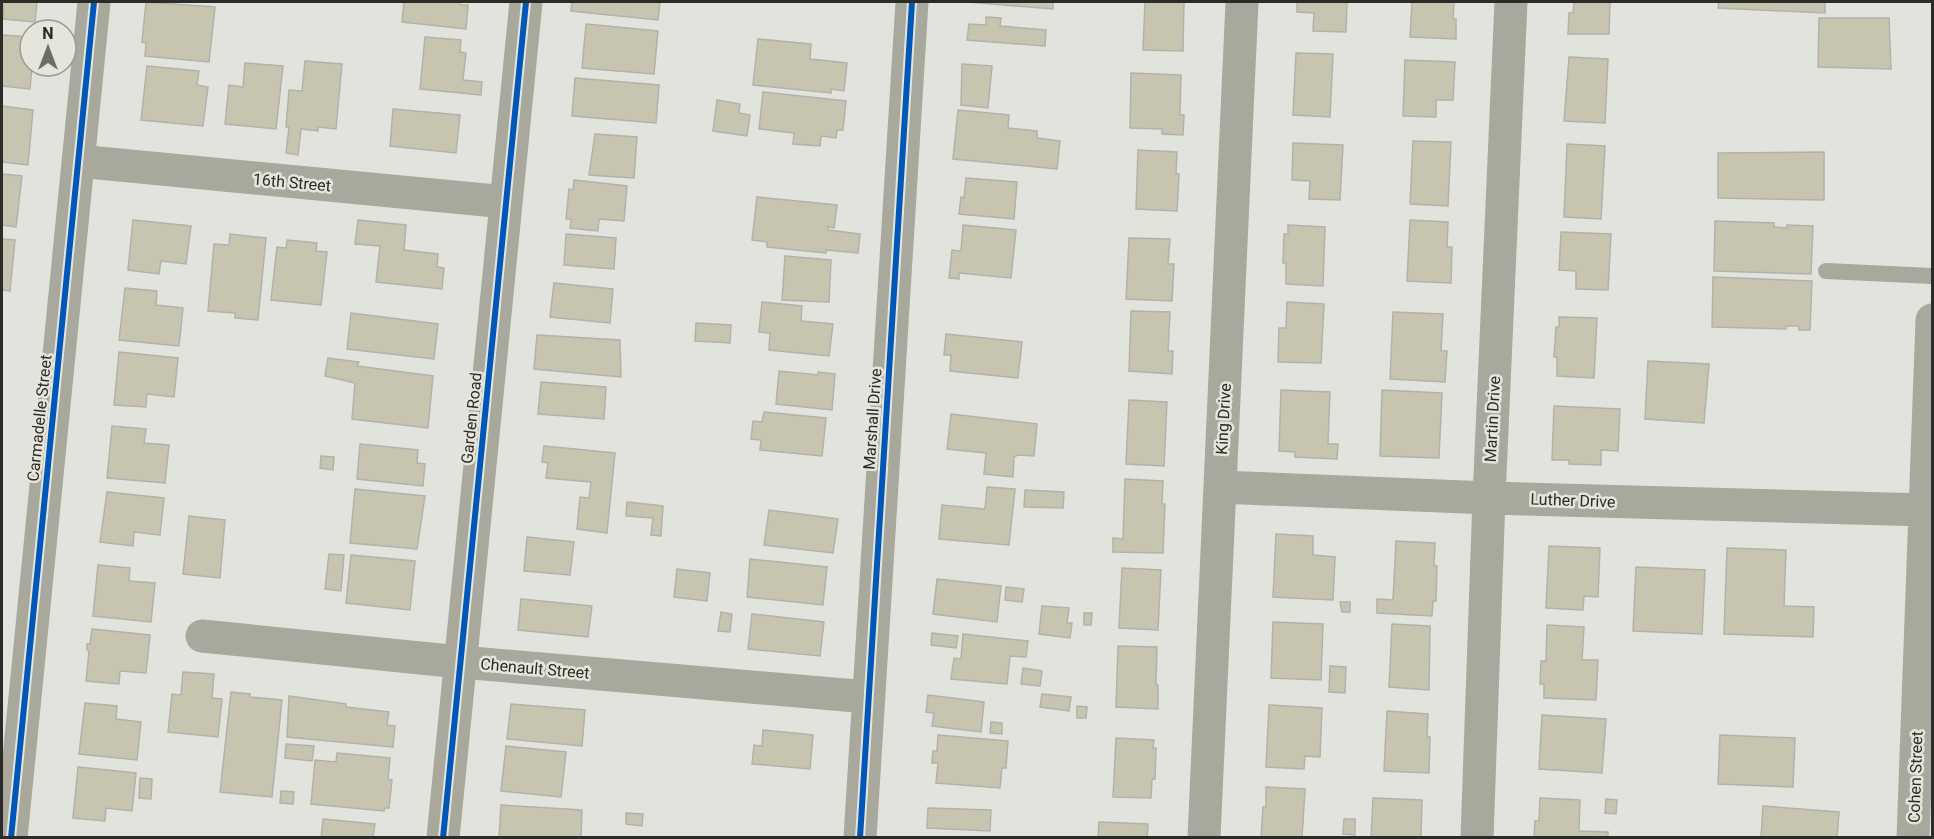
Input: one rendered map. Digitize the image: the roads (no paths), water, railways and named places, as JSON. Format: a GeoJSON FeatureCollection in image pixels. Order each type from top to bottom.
{"type":"FeatureCollection","features":[{"type":"Feature","properties":{"kind":"street","name":"Carmadelle Street"},"geometry":{"type":"LineString","coordinates":[[11,837],[94,2]]}},
{"type":"Feature","properties":{"kind":"street","name":"Garden Road"},"geometry":{"type":"LineString","coordinates":[[443,837],[526,2]]}},
{"type":"Feature","properties":{"kind":"street","name":"Marshall Drive"},"geometry":{"type":"LineString","coordinates":[[860,837],[912,2]]}},
{"type":"Feature","properties":{"kind":"street","name":"King Drive"},"geometry":{"type":"LineString","coordinates":[[1204,837],[1242,2]]}},
{"type":"Feature","properties":{"kind":"street","name":"Martin Drive"},"geometry":{"type":"LineString","coordinates":[[1477,837],[1489,498],[1511,2]]}},
{"type":"Feature","properties":{"kind":"street","name":"16th Street"},"geometry":{"type":"LineString","coordinates":[[78,161],[506,202]]}},
{"type":"Feature","properties":{"kind":"street","name":"Cohen Street"},"geometry":{"type":"LineString","coordinates":[[1912,837],[1932,320]]}},
{"type":"Feature","properties":{"kind":"street","name":"Luther Drive"},"geometry":{"type":"LineString","coordinates":[[1220,488],[1926,510]]}},
{"type":"Feature","properties":{"kind":"street","name":"Chenault Street"},"geometry":{"type":"LineString","coordinates":[[202,636],[460,662],[868,697]]}},
{"type":"Feature","properties":{"kind":"lane"},"geometry":{"type":"LineString","coordinates":[[1826,271],[1932,276]]}}]}
